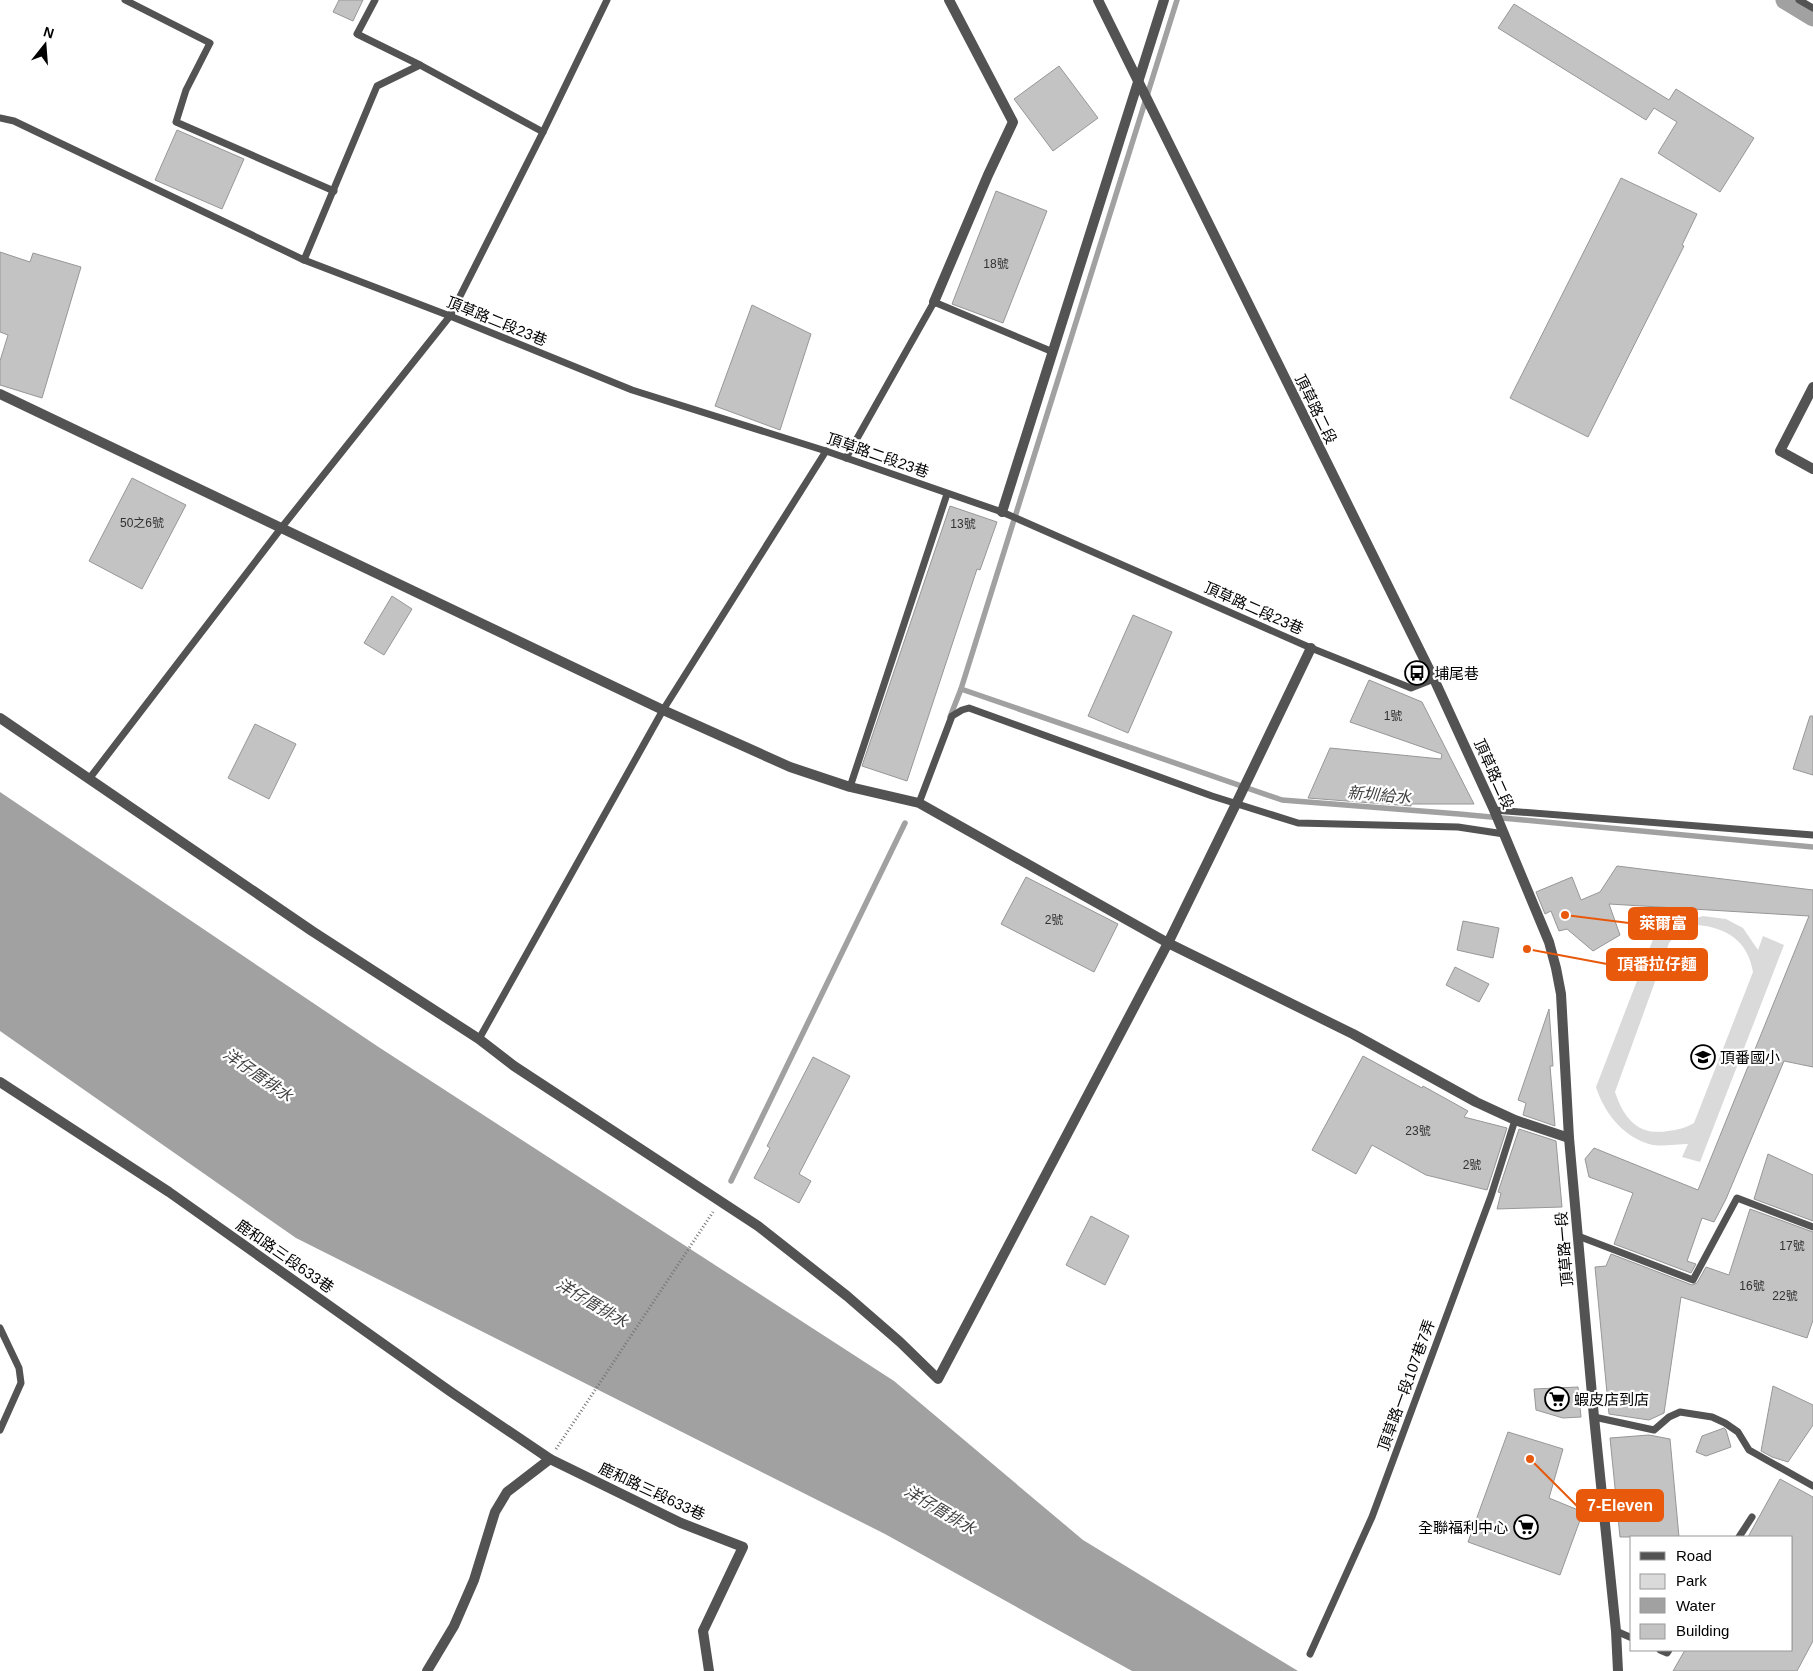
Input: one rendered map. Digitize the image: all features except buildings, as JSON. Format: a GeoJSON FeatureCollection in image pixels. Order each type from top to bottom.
{"type":"FeatureCollection","features":[{"type":"Feature","properties":{"kind":"street"},"geometry":{"type":"LineString","coordinates":[[934,302],[988,175],[1013,122],[949,0]]}},
{"type":"Feature","properties":{"kind":"street","name":"頂草路二段"},"geometry":{"type":"LineString","coordinates":[[1098,0],[1434,679],[1504,834]]}},
{"type":"Feature","properties":{"kind":"street"},"geometry":{"type":"LineString","coordinates":[[1002,512],[1164,0]]}},
{"type":"Feature","properties":{"kind":"street"},"geometry":{"type":"LineString","coordinates":[[1813,387],[1780,450],[1813,469]]}},
{"type":"Feature","properties":{"kind":"street"},"geometry":{"type":"LineString","coordinates":[[0,394],[663,710],[790,767],[850,787],[918,803],[1168,943],[1353,1034],[1476,1102],[1515,1120],[1569,1138]]}},
{"type":"Feature","properties":{"kind":"street"},"geometry":{"type":"LineString","coordinates":[[0,718],[312,931],[480,1039],[514,1066],[758,1226],[847,1296],[900,1342],[938,1379],[1168,943],[1310,648]]}},
{"type":"Feature","properties":{"kind":"street","name":"頂草路一段"},"geometry":{"type":"LineString","coordinates":[[1504,834],[1549,942],[1560,994],[1569,1138],[1594,1417],[1616,1631],[1618,1671]]}},
{"type":"Feature","properties":{"kind":"street","name":"鹿和路三段633巷"},"geometry":{"type":"LineString","coordinates":[[0,1082],[169,1192],[451,1392],[550,1459],[681,1523],[743,1547],[703,1631],[709,1671]]}},
{"type":"Feature","properties":{"kind":"street"},"geometry":{"type":"LineString","coordinates":[[427,1671],[457,1618],[474,1580],[495,1512],[507,1492],[550,1459]]}},
{"type":"Feature","properties":{"kind":"lane"},"geometry":{"type":"LineString","coordinates":[[125,0],[210,44],[186,90],[176,122],[334,191]]}},
{"type":"Feature","properties":{"kind":"lane"},"geometry":{"type":"LineString","coordinates":[[375,0],[357,34],[420,64],[543,132]]}},
{"type":"Feature","properties":{"kind":"lane"},"geometry":{"type":"LineString","coordinates":[[89,779],[282,527],[450,316],[607,0]]}},
{"type":"Feature","properties":{"kind":"lane"},"geometry":{"type":"LineString","coordinates":[[1799,0],[1813,8]]}},
{"type":"Feature","properties":{"kind":"lane"},"geometry":{"type":"LineString","coordinates":[[304,260],[376,86],[420,64]]}},
{"type":"Feature","properties":{"kind":"lane","name":"頂草路二段23巷"},"geometry":{"type":"LineString","coordinates":[[0,118],[14,121],[304,260],[450,316],[632,390],[826,451],[1002,512],[1310,648],[1411,688],[1434,679]]}},
{"type":"Feature","properties":{"kind":"lane"},"geometry":{"type":"LineString","coordinates":[[846,458],[934,302],[1053,352]]}},
{"type":"Feature","properties":{"kind":"lane"},"geometry":{"type":"LineString","coordinates":[[480,1039],[663,710],[826,451]]}},
{"type":"Feature","properties":{"kind":"lane"},"geometry":{"type":"LineString","coordinates":[[850,787],[947,494]]}},
{"type":"Feature","properties":{"kind":"lane"},"geometry":{"type":"LineString","coordinates":[[918,803],[952,716],[969,708],[1236,804],[1298,823],[1458,827],[1504,834]]}},
{"type":"Feature","properties":{"kind":"lane"},"geometry":{"type":"LineString","coordinates":[[1494,810],[1813,835]]}},
{"type":"Feature","properties":{"kind":"lane","name":"頂草路一段107巷7弄"},"geometry":{"type":"LineString","coordinates":[[1310,1654],[1376,1508],[1491,1196],[1515,1120]]}},
{"type":"Feature","properties":{"kind":"lane"},"geometry":{"type":"LineString","coordinates":[[1578,1236],[1693,1280],[1737,1198],[1813,1227]]}},
{"type":"Feature","properties":{"kind":"lane"},"geometry":{"type":"LineString","coordinates":[[0,1328],[19,1368],[21,1383],[0,1430]]}},
{"type":"Feature","properties":{"kind":"lane"},"geometry":{"type":"LineString","coordinates":[[1594,1417],[1654,1430],[1668,1417],[1680,1412],[1712,1417],[1738,1432],[1749,1450],[1813,1486]]}},
{"type":"Feature","properties":{"kind":"lane"},"geometry":{"type":"LineString","coordinates":[[1740,1536],[1752,1517]]}},
{"type":"Feature","properties":{"kind":"lane"},"geometry":{"type":"LineString","coordinates":[[1616,1631],[1630,1637]]}},
{"type":"Feature","properties":{"kind":"path"},"geometry":{"type":"LineString","coordinates":[[550,1459],[720,1201]]}},
{"type":"Feature","properties":{"kind":"green space"},"geometry":{"type":"Polygon","coordinates":[[[1703,916],[1726,919],[1743,928],[1758,950],[1763,936],[1784,945],[1700,1162],[1682,1157],[1688,1144],[1661,1146],[1637,1139],[1629,1134],[1621,1128],[1609,1113],[1596,1087],[1657,929],[1703,916]],[[1698,925],[1677,933],[1669,943],[1615,1092],[1628,1118],[1640,1128],[1648,1131],[1675,1130],[1694,1123],[1753,972],[1750,961],[1741,944],[1727,933],[1698,925]]]}},
{"type":"Feature","properties":{"kind":"water","name":"洋仔厝排水"},"geometry":{"type":"Polygon","coordinates":[[[0,792],[377,1046],[894,1381],[1083,1540],[1298,1671],[1132,1671],[885,1534],[296,1238],[0,1031],[0,792]]]}},
{"type":"Feature","properties":{"kind":"waterway"},"geometry":{"type":"LineString","coordinates":[[950,717],[961,689],[1177,0]]}},
{"type":"Feature","properties":{"kind":"waterway"},"geometry":{"type":"LineString","coordinates":[[1785,0],[1813,17]]}},
{"type":"Feature","properties":{"kind":"waterway","name":"新圳給水"},"geometry":{"type":"LineString","coordinates":[[961,689],[1282,800],[1459,814],[1813,847]]}},
{"type":"Feature","properties":{"kind":"waterway"},"geometry":{"type":"LineString","coordinates":[[731,1181],[905,823]]}},
{"type":"Feature","properties":{"kind":"place","name":"埔尾巷"},"geometry":{"type":"Point","coordinates":[1417,673]}},
{"type":"Feature","properties":{"kind":"place","name":"萊爾富"},"geometry":{"type":"Point","coordinates":[1565,915]}},
{"type":"Feature","properties":{"kind":"place","name":"頂番拉仔麵"},"geometry":{"type":"Point","coordinates":[1527,949]}},
{"type":"Feature","properties":{"kind":"place","name":"頂番國小"},"geometry":{"type":"Point","coordinates":[1703,1057]}},
{"type":"Feature","properties":{"kind":"place","name":"蝦皮店到店"},"geometry":{"type":"Point","coordinates":[1557,1399]}},
{"type":"Feature","properties":{"kind":"place","name":"7-Eleven"},"geometry":{"type":"Point","coordinates":[1530,1459]}},
{"type":"Feature","properties":{"kind":"place","name":"全聯福利中心"},"geometry":{"type":"Point","coordinates":[1526,1527]}}]}
